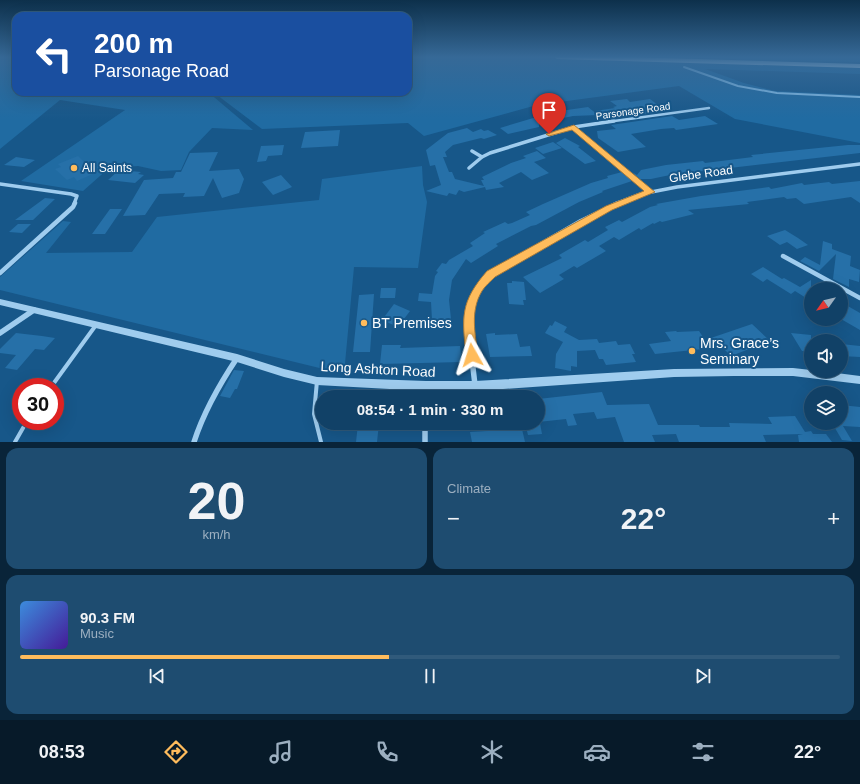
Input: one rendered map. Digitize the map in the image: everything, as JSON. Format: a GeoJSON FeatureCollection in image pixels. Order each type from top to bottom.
{"type":"FeatureCollection","features":[{"type":"Feature","properties":{"kind":"street","name":"Parsonage Road"},"geometry":{"type":"LineString","coordinates":[[688,106],[694,110]]}},
{"type":"Feature","properties":{"kind":"street","name":"Parsonage Road"},"geometry":{"type":"LineString","coordinates":[[469,168],[482,157],[490,153],[574,127],[709,108]]}},
{"type":"Feature","properties":{"kind":"street"},"geometry":{"type":"LineString","coordinates":[[574,127],[650,192]]}},
{"type":"Feature","properties":{"kind":"street"},"geometry":{"type":"LineString","coordinates":[[472,151],[482,157]]}},
{"type":"Feature","properties":{"kind":"street","name":"Glebe Road"},"geometry":{"type":"LineString","coordinates":[[475,386],[468,325],[469,310],[472,299],[484,281],[503,266],[609,208],[630,198],[650,192],[684,186],[860,164]]}},
{"type":"Feature","properties":{"kind":"street"},"geometry":{"type":"LineString","coordinates":[[0,184],[71,194],[77,196],[78,200],[73,207],[0,273]]}},
{"type":"Feature","properties":{"kind":"street"},"geometry":{"type":"LineString","coordinates":[[783,256],[860,298]]}},
{"type":"Feature","properties":{"kind":"street","name":"Long Ashton Road"},"geometry":{"type":"LineString","coordinates":[[0,302],[237,358],[284,373],[317,381],[426,386],[475,386],[674,373],[734,372],[793,372],[860,380]]}},
{"type":"Feature","properties":{"kind":"street"},"geometry":{"type":"LineString","coordinates":[[0,333],[34,310]]}},
{"type":"Feature","properties":{"kind":"street"},"geometry":{"type":"LineString","coordinates":[[194,442],[198,426],[211,398],[237,358]]}},
{"type":"Feature","properties":{"kind":"street"},"geometry":{"type":"LineString","coordinates":[[425,430],[425,442]]}},
{"type":"Feature","properties":{"kind":"lane"},"geometry":{"type":"LineString","coordinates":[[58,378],[97,325]]}},
{"type":"Feature","properties":{"kind":"lane"},"geometry":{"type":"LineString","coordinates":[[317,381],[314,414],[322,442]]}},
{"type":"Feature","properties":{"kind":"lane"},"geometry":{"type":"LineString","coordinates":[[16,442],[22,430]]}},
{"type":"Feature","properties":{"kind":"shaded area"},"geometry":{"type":"Polygon","coordinates":[[[0,78],[12,78],[12,96],[213,96],[253,130],[212,128],[189,152],[181,170],[161,171],[138,166],[109,168],[83,191],[21,181],[125,110],[60,100],[0,149],[0,78]]]}},
{"type":"Feature","properties":{"kind":"shaded area"},"geometry":{"type":"Polygon","coordinates":[[[412,78],[729,78],[775,91],[860,95],[860,143],[735,119],[679,86],[537,105],[424,136],[408,123],[262,129],[218,96],[412,96],[412,78]]]}},
{"type":"Feature","properties":{"kind":"shaded area"},"geometry":{"type":"Polygon","coordinates":[[[422,166],[423,185],[427,202],[418,268],[354,267],[344,374],[0,290],[0,277],[63,221],[71,222],[46,253],[132,252],[157,217],[319,200],[322,179],[422,166]]]}},
{"type":"Feature","properties":{"kind":"building"},"geometry":{"type":"Polygon","coordinates":[[[627,99],[630,102],[650,99],[666,111],[604,119],[595,111],[615,108],[613,107],[617,106],[610,101],[627,99]]]}},
{"type":"Feature","properties":{"kind":"building"},"geometry":{"type":"Polygon","coordinates":[[[555,107],[560,111],[588,107],[598,115],[573,116],[539,123],[539,127],[508,134],[500,128],[540,116],[532,110],[555,107]]]}},
{"type":"Feature","properties":{"kind":"building"},"geometry":{"type":"Polygon","coordinates":[[[672,116],[679,120],[705,116],[718,124],[676,130],[674,128],[661,129],[631,134],[646,147],[618,152],[598,138],[597,131],[616,129],[611,125],[672,116]]]}},
{"type":"Feature","properties":{"kind":"building"},"geometry":{"type":"Polygon","coordinates":[[[467,128],[473,132],[481,129],[484,131],[488,130],[497,135],[453,145],[445,152],[447,157],[443,157],[449,172],[452,172],[455,179],[484,186],[481,180],[484,180],[482,177],[511,163],[526,158],[523,156],[537,151],[546,158],[534,162],[549,173],[532,180],[521,172],[499,183],[504,187],[486,190],[485,187],[464,192],[459,190],[456,195],[449,193],[447,196],[426,191],[441,185],[435,165],[430,166],[426,150],[448,133],[467,128]]]}},
{"type":"Feature","properties":{"kind":"building"},"geometry":{"type":"Polygon","coordinates":[[[340,130],[338,146],[301,148],[305,132],[340,130]]]}},
{"type":"Feature","properties":{"kind":"building"},"geometry":{"type":"Polygon","coordinates":[[[565,138],[580,146],[578,147],[596,161],[585,164],[556,143],[565,138]]]}},
{"type":"Feature","properties":{"kind":"building"},"geometry":{"type":"Polygon","coordinates":[[[553,142],[562,148],[543,154],[535,148],[553,142]]]}},
{"type":"Feature","properties":{"kind":"building"},"geometry":{"type":"Polygon","coordinates":[[[284,145],[282,155],[268,156],[266,161],[257,162],[261,146],[284,145]]]}},
{"type":"Feature","properties":{"kind":"building"},"geometry":{"type":"Polygon","coordinates":[[[860,145],[860,153],[670,175],[651,179],[640,179],[632,172],[637,175],[641,170],[666,165],[703,161],[705,163],[753,157],[751,155],[860,145]]]}},
{"type":"Feature","properties":{"kind":"building"},"geometry":{"type":"Polygon","coordinates":[[[218,152],[209,171],[239,169],[244,179],[239,193],[222,198],[213,178],[204,196],[183,197],[185,193],[159,194],[145,215],[123,216],[144,180],[173,178],[176,172],[181,172],[190,153],[218,152]]]}},
{"type":"Feature","properties":{"kind":"building","name":"All Saints"},"geometry":{"type":"Polygon","coordinates":[[[78,156],[95,173],[77,181],[74,177],[67,180],[55,169],[61,167],[58,164],[78,156]]]}},
{"type":"Feature","properties":{"kind":"building"},"geometry":{"type":"Polygon","coordinates":[[[16,157],[35,160],[24,167],[4,165],[16,157]]]}},
{"type":"Feature","properties":{"kind":"building"},"geometry":{"type":"Polygon","coordinates":[[[119,170],[141,172],[138,174],[144,175],[135,183],[108,180],[119,170]]]}},
{"type":"Feature","properties":{"kind":"building"},"geometry":{"type":"Polygon","coordinates":[[[622,172],[632,181],[602,191],[603,192],[579,202],[536,225],[531,226],[496,244],[498,246],[471,263],[466,259],[452,280],[449,300],[451,319],[432,320],[431,302],[418,301],[419,293],[432,294],[435,276],[438,272],[436,271],[442,263],[446,264],[449,260],[473,246],[470,243],[485,233],[483,232],[505,222],[508,224],[512,223],[530,215],[526,212],[543,204],[591,183],[608,178],[607,176],[622,172]]]}},
{"type":"Feature","properties":{"kind":"building"},"geometry":{"type":"Polygon","coordinates":[[[281,175],[292,187],[273,195],[262,182],[281,175]]]}},
{"type":"Feature","properties":{"kind":"building"},"geometry":{"type":"Polygon","coordinates":[[[860,181],[860,203],[851,197],[804,204],[796,198],[787,199],[784,197],[747,202],[749,204],[688,210],[694,214],[653,223],[641,230],[639,228],[619,240],[614,237],[599,246],[606,251],[577,268],[574,266],[559,275],[564,279],[540,293],[523,277],[562,258],[559,255],[585,240],[588,242],[608,230],[605,227],[619,220],[622,222],[650,207],[658,205],[656,204],[701,196],[769,187],[771,189],[802,183],[804,185],[829,182],[832,184],[860,181]]]}},
{"type":"Feature","properties":{"kind":"building"},"geometry":{"type":"Polygon","coordinates":[[[45,198],[55,199],[33,220],[15,220],[45,198]]]}},
{"type":"Feature","properties":{"kind":"building"},"geometry":{"type":"Polygon","coordinates":[[[110,209],[122,209],[105,234],[92,234],[110,209]]]}},
{"type":"Feature","properties":{"kind":"building"},"geometry":{"type":"Polygon","coordinates":[[[18,224],[31,224],[22,233],[9,232],[18,224]]]}},
{"type":"Feature","properties":{"kind":"building"},"geometry":{"type":"Polygon","coordinates":[[[785,230],[808,245],[797,249],[787,242],[780,245],[767,236],[785,230]]]}},
{"type":"Feature","properties":{"kind":"building"},"geometry":{"type":"Polygon","coordinates":[[[823,241],[832,244],[832,249],[851,256],[850,266],[860,270],[859,282],[849,279],[849,287],[848,282],[839,282],[833,279],[836,254],[819,271],[800,261],[805,257],[820,265],[823,241]]]}},
{"type":"Feature","properties":{"kind":"building"},"geometry":{"type":"Polygon","coordinates":[[[763,267],[782,279],[784,278],[800,287],[804,284],[804,297],[795,291],[791,294],[767,279],[763,282],[751,274],[763,267]]]}},
{"type":"Feature","properties":{"kind":"building"},"geometry":{"type":"Polygon","coordinates":[[[512,281],[524,282],[526,300],[523,300],[524,305],[509,304],[507,283],[512,283],[512,281]]]}},
{"type":"Feature","properties":{"kind":"building"},"geometry":{"type":"Polygon","coordinates":[[[381,288],[396,288],[395,298],[380,298],[381,288]]]}},
{"type":"Feature","properties":{"kind":"building","name":"BT Premises"},"geometry":{"type":"Polygon","coordinates":[[[374,294],[370,352],[353,352],[359,295],[374,294]]]}},
{"type":"Feature","properties":{"kind":"building"},"geometry":{"type":"Polygon","coordinates":[[[394,304],[410,311],[398,327],[382,320],[394,304]]]}},
{"type":"Feature","properties":{"kind":"building"},"geometry":{"type":"Polygon","coordinates":[[[848,306],[860,313],[860,330],[848,323],[848,306]]]}},
{"type":"Feature","properties":{"kind":"building"},"geometry":{"type":"Polygon","coordinates":[[[555,321],[567,327],[564,332],[579,340],[597,339],[599,343],[616,341],[618,345],[630,344],[635,354],[632,354],[636,362],[606,365],[603,359],[599,359],[595,350],[577,351],[577,367],[571,366],[571,371],[555,368],[556,354],[563,342],[545,333],[550,325],[552,326],[555,321]]]}},
{"type":"Feature","properties":{"kind":"building"},"geometry":{"type":"Polygon","coordinates":[[[752,324],[770,341],[731,356],[722,347],[655,354],[649,344],[671,341],[665,332],[699,331],[705,340],[752,324]]]}},
{"type":"Feature","properties":{"kind":"building"},"geometry":{"type":"Polygon","coordinates":[[[16,333],[55,338],[44,350],[35,349],[17,370],[5,368],[16,355],[0,353],[0,349],[16,333]]]}},
{"type":"Feature","properties":{"kind":"building"},"geometry":{"type":"Polygon","coordinates":[[[495,333],[495,335],[517,334],[520,347],[530,346],[532,356],[490,357],[486,334],[495,333]]]}},
{"type":"Feature","properties":{"kind":"building"},"geometry":{"type":"Polygon","coordinates":[[[791,333],[804,334],[804,351],[802,351],[791,333]]]}},
{"type":"Feature","properties":{"kind":"building"},"geometry":{"type":"Polygon","coordinates":[[[382,345],[401,345],[400,348],[460,346],[462,362],[380,364],[382,345]]]}},
{"type":"Feature","properties":{"kind":"building"},"geometry":{"type":"Polygon","coordinates":[[[848,345],[860,346],[860,357],[848,356],[848,345]]]}},
{"type":"Feature","properties":{"kind":"building"},"geometry":{"type":"Polygon","coordinates":[[[234,370],[244,371],[237,389],[235,389],[230,398],[220,396],[234,370]]]}},
{"type":"Feature","properties":{"kind":"building"},"geometry":{"type":"Polygon","coordinates":[[[602,392],[607,405],[649,404],[658,425],[730,427],[729,423],[772,424],[768,417],[795,416],[805,432],[811,431],[813,434],[826,434],[832,442],[799,442],[798,435],[803,434],[763,435],[766,442],[679,442],[676,434],[652,435],[655,442],[624,442],[615,417],[597,419],[594,412],[573,414],[577,425],[568,426],[566,419],[545,421],[545,398],[602,392]]]}},
{"type":"Feature","properties":{"kind":"building"},"geometry":{"type":"Polygon","coordinates":[[[848,406],[860,407],[860,427],[848,426],[848,406]]]}},
{"type":"Feature","properties":{"kind":"building"},"geometry":{"type":"Polygon","coordinates":[[[357,430],[378,430],[377,442],[356,442],[357,430]]]}},
{"type":"Feature","properties":{"kind":"building"},"geometry":{"type":"Polygon","coordinates":[[[522,430],[525,442],[472,442],[470,432],[522,430]]]}},
{"type":"Feature","properties":{"kind":"building"},"geometry":{"type":"Polygon","coordinates":[[[527,430],[541,430],[542,434],[528,435],[527,430]]]}},
{"type":"Feature","properties":{"kind":"building"},"geometry":{"type":"Polygon","coordinates":[[[836,430],[845,430],[852,441],[842,440],[836,430]]]}},
{"type":"Feature","properties":{"kind":"waterway"},"geometry":{"type":"LineString","coordinates":[[714,78],[738,86],[777,93],[860,97]]}},
{"type":"Feature","properties":{"kind":"place","name":"All Saints"},"geometry":{"type":"Point","coordinates":[74,168]}},
{"type":"Feature","properties":{"kind":"place","name":"BT Premises"},"geometry":{"type":"Point","coordinates":[364,323]}},
{"type":"Feature","properties":{"kind":"place","name":"Mrs. Grace’s Seminary"},"geometry":{"type":"Point","coordinates":[692,351]}},
{"type":"Feature","properties":{"kind":"route"},"geometry":{"type":"LineString","coordinates":[[472,355],[468,325],[469,310],[472,299],[478,289],[491,274],[609,208],[630,198],[650,192],[574,127],[549,134]]}}]}
